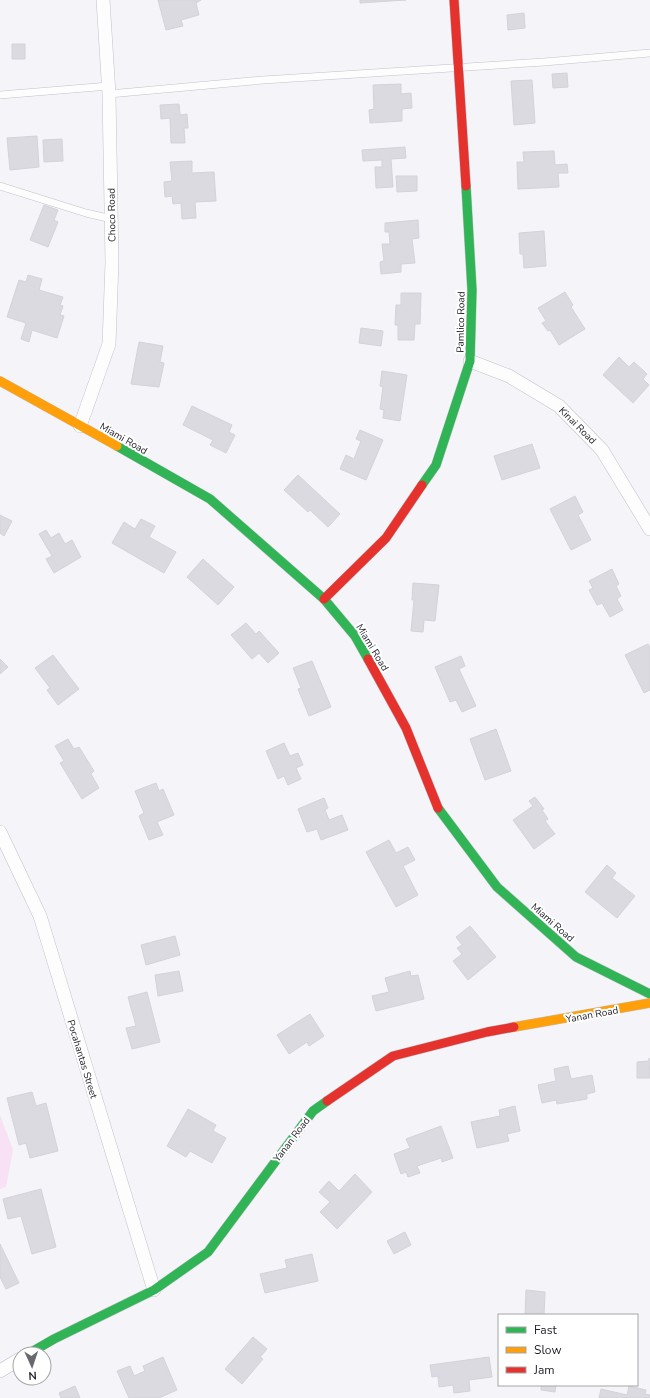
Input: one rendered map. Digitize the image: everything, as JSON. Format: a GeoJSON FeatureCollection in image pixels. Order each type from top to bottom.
{"type":"FeatureCollection","features":[{"type":"Feature","properties":{"kind":"street","name":"Choco Road"},"geometry":{"type":"LineString","coordinates":[[80,426],[109,344],[112,219],[109,90],[103,0]]}},
{"type":"Feature","properties":{"kind":"street","name":"Pamlico Road"},"geometry":{"type":"LineString","coordinates":[[324,599],[386,538],[436,465],[470,361],[472,290],[454,0]]}},
{"type":"Feature","properties":{"kind":"street","name":"Kinai Road"},"geometry":{"type":"LineString","coordinates":[[470,361],[509,376],[559,406],[602,450],[650,529]]}},
{"type":"Feature","properties":{"kind":"street","name":"Miami Road"},"geometry":{"type":"LineString","coordinates":[[0,382],[210,499],[324,599],[356,636],[406,728],[440,812],[497,887],[576,957],[650,994]]}},
{"type":"Feature","properties":{"kind":"street","name":"Pocahantas Street"},"geometry":{"type":"LineString","coordinates":[[0,832],[40,916],[154,1290]]}},
{"type":"Feature","properties":{"kind":"street","name":"Yanan Road"},"geometry":{"type":"LineString","coordinates":[[42,1346],[154,1290],[208,1252],[313,1111],[393,1056],[487,1032],[650,1003]]}},
{"type":"Feature","properties":{"kind":"street"},"geometry":{"type":"LineString","coordinates":[[0,1371],[12,1364]]}},
{"type":"Feature","properties":{"kind":"lane"},"geometry":{"type":"LineString","coordinates":[[0,95],[109,90],[650,53]]}},
{"type":"Feature","properties":{"kind":"lane"},"geometry":{"type":"LineString","coordinates":[[0,186],[86,213],[112,219]]}},
{"type":"Feature","properties":{"kind":"shaded area"},"geometry":{"type":"Polygon","coordinates":[[[0,1115],[13,1150],[6,1187],[0,1189],[0,1115]]]}},
{"type":"Feature","properties":{"kind":"building"},"geometry":{"type":"Polygon","coordinates":[[[158,0],[201,0],[196,3],[199,15],[181,20],[183,26],[166,30],[158,0]]]}},
{"type":"Feature","properties":{"kind":"building"},"geometry":{"type":"Polygon","coordinates":[[[360,0],[406,0],[360,3],[360,0]]]}},
{"type":"Feature","properties":{"kind":"building"},"geometry":{"type":"Polygon","coordinates":[[[524,13],[525,28],[508,30],[507,15],[524,13]]]}},
{"type":"Feature","properties":{"kind":"building"},"geometry":{"type":"Polygon","coordinates":[[[12,44],[25,44],[25,59],[12,59],[12,44]]]}},
{"type":"Feature","properties":{"kind":"building"},"geometry":{"type":"Polygon","coordinates":[[[567,73],[568,87],[553,88],[552,74],[567,73]]]}},
{"type":"Feature","properties":{"kind":"building"},"geometry":{"type":"Polygon","coordinates":[[[532,80],[535,123],[514,125],[511,81],[532,80]]]}},
{"type":"Feature","properties":{"kind":"building"},"geometry":{"type":"Polygon","coordinates":[[[401,84],[401,94],[411,93],[412,108],[402,109],[402,121],[370,123],[369,110],[374,109],[373,85],[401,84]]]}},
{"type":"Feature","properties":{"kind":"building"},"geometry":{"type":"Polygon","coordinates":[[[179,104],[180,115],[187,114],[188,128],[184,128],[185,143],[171,143],[170,118],[161,119],[160,105],[179,104]]]}},
{"type":"Feature","properties":{"kind":"building"},"geometry":{"type":"Polygon","coordinates":[[[37,136],[39,167],[10,170],[7,138],[37,136]]]}},
{"type":"Feature","properties":{"kind":"building"},"geometry":{"type":"Polygon","coordinates":[[[62,139],[63,161],[44,162],[43,140],[62,139]]]}},
{"type":"Feature","properties":{"kind":"building"},"geometry":{"type":"Polygon","coordinates":[[[405,147],[406,158],[391,159],[393,187],[376,188],[375,167],[382,167],[382,160],[363,161],[362,150],[405,147]]]}},
{"type":"Feature","properties":{"kind":"building"},"geometry":{"type":"Polygon","coordinates":[[[554,151],[555,165],[567,164],[568,173],[558,173],[559,187],[518,189],[517,162],[524,162],[523,152],[554,151]]]}},
{"type":"Feature","properties":{"kind":"building"},"geometry":{"type":"Polygon","coordinates":[[[192,161],[192,173],[214,172],[216,201],[195,202],[196,218],[182,219],[181,203],[173,204],[172,196],[165,197],[164,182],[172,181],[170,162],[192,161]]]}},
{"type":"Feature","properties":{"kind":"building"},"geometry":{"type":"Polygon","coordinates":[[[396,176],[417,176],[417,191],[397,192],[396,176]]]}},
{"type":"Feature","properties":{"kind":"building"},"geometry":{"type":"Polygon","coordinates":[[[44,205],[58,210],[54,220],[58,222],[48,247],[30,240],[44,205]]]}},
{"type":"Feature","properties":{"kind":"building"},"geometry":{"type":"Polygon","coordinates":[[[418,220],[419,238],[412,239],[415,263],[401,264],[401,272],[381,274],[380,262],[384,261],[382,244],[390,244],[389,232],[385,232],[385,223],[418,220]]]}},
{"type":"Feature","properties":{"kind":"building"},"geometry":{"type":"Polygon","coordinates":[[[544,231],[546,266],[524,268],[523,254],[520,254],[519,233],[544,231]]]}},
{"type":"Feature","properties":{"kind":"building"},"geometry":{"type":"Polygon","coordinates":[[[28,275],[42,279],[39,290],[63,297],[60,305],[63,306],[60,315],[64,316],[57,338],[32,330],[29,342],[21,339],[26,323],[7,317],[19,280],[26,282],[28,275]]]}},
{"type":"Feature","properties":{"kind":"building"},"geometry":{"type":"Polygon","coordinates":[[[565,292],[573,305],[571,307],[585,329],[559,345],[550,330],[548,331],[542,323],[546,321],[538,308],[565,292]]]}},
{"type":"Feature","properties":{"kind":"building"},"geometry":{"type":"Polygon","coordinates":[[[401,293],[421,293],[420,324],[415,324],[414,340],[398,340],[398,325],[395,325],[396,305],[401,305],[401,293]]]}},
{"type":"Feature","properties":{"kind":"building"},"geometry":{"type":"Polygon","coordinates":[[[361,328],[383,331],[381,346],[359,343],[361,328]]]}},
{"type":"Feature","properties":{"kind":"building"},"geometry":{"type":"Polygon","coordinates":[[[139,342],[163,346],[160,362],[164,363],[159,387],[131,384],[139,342]]]}},
{"type":"Feature","properties":{"kind":"building"},"geometry":{"type":"Polygon","coordinates":[[[619,357],[629,367],[634,362],[647,374],[643,379],[649,385],[633,403],[603,375],[619,357]]]}},
{"type":"Feature","properties":{"kind":"building"},"geometry":{"type":"Polygon","coordinates":[[[382,371],[407,375],[400,421],[383,418],[384,410],[380,409],[383,387],[380,386],[382,371]]]}},
{"type":"Feature","properties":{"kind":"building"},"geometry":{"type":"Polygon","coordinates":[[[192,406],[232,425],[229,432],[235,435],[226,453],[210,445],[213,440],[183,425],[192,406]]]}},
{"type":"Feature","properties":{"kind":"building"},"geometry":{"type":"Polygon","coordinates":[[[360,430],[383,440],[366,480],[340,469],[346,455],[354,459],[361,441],[356,439],[360,430]]]}},
{"type":"Feature","properties":{"kind":"building"},"geometry":{"type":"Polygon","coordinates":[[[532,444],[540,468],[502,480],[494,456],[532,444]]]}},
{"type":"Feature","properties":{"kind":"building"},"geometry":{"type":"Polygon","coordinates":[[[298,475],[340,514],[328,527],[310,510],[308,512],[284,490],[298,475]]]}},
{"type":"Feature","properties":{"kind":"building"},"geometry":{"type":"Polygon","coordinates":[[[575,496],[583,512],[578,515],[591,540],[571,550],[550,509],[575,496]]]}},
{"type":"Feature","properties":{"kind":"building"},"geometry":{"type":"Polygon","coordinates":[[[0,515],[12,521],[4,536],[0,533],[0,515]]]}},
{"type":"Feature","properties":{"kind":"building"},"geometry":{"type":"Polygon","coordinates":[[[141,519],[155,526],[149,537],[176,552],[164,573],[112,543],[124,522],[135,529],[141,519]]]}},
{"type":"Feature","properties":{"kind":"building"},"geometry":{"type":"Polygon","coordinates":[[[46,530],[51,538],[59,533],[65,544],[72,540],[81,557],[54,573],[46,559],[52,556],[39,534],[46,530]]]}},
{"type":"Feature","properties":{"kind":"building"},"geometry":{"type":"Polygon","coordinates":[[[203,559],[234,587],[218,605],[187,577],[203,559]]]}},
{"type":"Feature","properties":{"kind":"building"},"geometry":{"type":"Polygon","coordinates":[[[612,569],[619,584],[616,586],[621,596],[617,599],[623,610],[610,617],[602,603],[597,605],[589,590],[593,588],[589,581],[612,569]]]}},
{"type":"Feature","properties":{"kind":"building"},"geometry":{"type":"Polygon","coordinates":[[[413,583],[439,585],[435,621],[424,620],[423,632],[411,631],[414,600],[412,600],[413,583]]]}},
{"type":"Feature","properties":{"kind":"building"},"geometry":{"type":"Polygon","coordinates":[[[246,623],[256,634],[259,631],[279,653],[268,663],[259,653],[252,659],[231,635],[246,623]]]}},
{"type":"Feature","properties":{"kind":"building"},"geometry":{"type":"Polygon","coordinates":[[[648,644],[650,648],[650,690],[644,693],[625,655],[648,644]]]}},
{"type":"Feature","properties":{"kind":"building"},"geometry":{"type":"Polygon","coordinates":[[[53,655],[79,689],[58,705],[47,690],[50,688],[35,668],[53,655]]]}},
{"type":"Feature","properties":{"kind":"building"},"geometry":{"type":"Polygon","coordinates":[[[461,656],[465,666],[459,669],[476,706],[462,712],[456,700],[450,702],[435,667],[461,656]]]}},
{"type":"Feature","properties":{"kind":"building"},"geometry":{"type":"Polygon","coordinates":[[[0,659],[8,667],[0,674],[0,659]]]}},
{"type":"Feature","properties":{"kind":"building"},"geometry":{"type":"Polygon","coordinates":[[[312,661],[331,707],[309,716],[298,689],[301,688],[293,668],[312,661]]]}},
{"type":"Feature","properties":{"kind":"building"},"geometry":{"type":"Polygon","coordinates":[[[496,729],[511,771],[485,780],[470,739],[496,729]]]}},
{"type":"Feature","properties":{"kind":"building"},"geometry":{"type":"Polygon","coordinates":[[[68,739],[74,749],[79,747],[94,771],[91,774],[99,788],[82,799],[60,763],[64,761],[55,746],[68,739]]]}},
{"type":"Feature","properties":{"kind":"building"},"geometry":{"type":"Polygon","coordinates":[[[284,743],[290,756],[298,753],[303,765],[296,768],[301,779],[288,785],[284,776],[278,779],[266,751],[284,743]]]}},
{"type":"Feature","properties":{"kind":"building"},"geometry":{"type":"Polygon","coordinates":[[[156,783],[159,791],[163,789],[174,815],[157,822],[163,835],[149,840],[139,816],[144,813],[135,791],[156,783]]]}},
{"type":"Feature","properties":{"kind":"building"},"geometry":{"type":"Polygon","coordinates":[[[535,797],[544,809],[542,810],[548,819],[545,821],[555,834],[534,849],[513,820],[533,806],[529,801],[535,797]]]}},
{"type":"Feature","properties":{"kind":"building"},"geometry":{"type":"Polygon","coordinates":[[[324,798],[328,808],[325,810],[329,820],[342,815],[348,830],[321,840],[317,829],[307,832],[298,809],[324,798]]]}},
{"type":"Feature","properties":{"kind":"building"},"geometry":{"type":"Polygon","coordinates":[[[389,840],[396,853],[408,847],[415,860],[403,866],[418,895],[396,907],[366,852],[389,840]]]}},
{"type":"Feature","properties":{"kind":"building"},"geometry":{"type":"Polygon","coordinates":[[[607,865],[616,873],[612,878],[635,896],[617,918],[585,892],[607,865]]]}},
{"type":"Feature","properties":{"kind":"building"},"geometry":{"type":"Polygon","coordinates":[[[470,926],[496,957],[468,980],[453,961],[462,954],[457,948],[462,945],[456,937],[470,926]]]}},
{"type":"Feature","properties":{"kind":"building"},"geometry":{"type":"Polygon","coordinates":[[[175,936],[180,955],[146,965],[141,945],[175,936]]]}},
{"type":"Feature","properties":{"kind":"building"},"geometry":{"type":"Polygon","coordinates":[[[179,971],[183,991],[158,996],[155,975],[179,971]]]}},
{"type":"Feature","properties":{"kind":"building"},"geometry":{"type":"Polygon","coordinates":[[[410,971],[411,976],[418,975],[424,999],[376,1011],[372,996],[389,992],[385,978],[410,971]]]}},
{"type":"Feature","properties":{"kind":"building"},"geometry":{"type":"Polygon","coordinates":[[[147,992],[160,1042],[132,1049],[126,1028],[136,1026],[128,997],[147,992]]]}},
{"type":"Feature","properties":{"kind":"building"},"geometry":{"type":"Polygon","coordinates":[[[310,1014],[324,1036],[309,1046],[307,1042],[289,1054],[277,1035],[310,1014]]]}},
{"type":"Feature","properties":{"kind":"building"},"geometry":{"type":"Polygon","coordinates":[[[649,1058],[650,1078],[637,1078],[637,1062],[649,1061],[649,1058]]]}},
{"type":"Feature","properties":{"kind":"building"},"geometry":{"type":"Polygon","coordinates":[[[568,1066],[571,1079],[592,1075],[595,1092],[587,1094],[587,1099],[557,1104],[556,1100],[542,1103],[538,1085],[556,1081],[554,1069],[568,1066]]]}},
{"type":"Feature","properties":{"kind":"building"},"geometry":{"type":"Polygon","coordinates":[[[32,1092],[36,1106],[46,1103],[58,1151],[30,1158],[26,1143],[19,1145],[7,1098],[32,1092]]]}},
{"type":"Feature","properties":{"kind":"building"},"geometry":{"type":"Polygon","coordinates":[[[515,1106],[520,1131],[507,1134],[509,1141],[477,1148],[471,1122],[500,1116],[499,1110],[515,1106]]]}},
{"type":"Feature","properties":{"kind":"building"},"geometry":{"type":"Polygon","coordinates":[[[188,1109],[216,1125],[213,1131],[226,1138],[212,1163],[190,1151],[186,1157],[167,1146],[188,1109]]]}},
{"type":"Feature","properties":{"kind":"building"},"geometry":{"type":"Polygon","coordinates":[[[441,1126],[453,1158],[442,1162],[441,1158],[417,1166],[420,1173],[408,1177],[406,1172],[401,1174],[394,1154],[410,1148],[406,1139],[441,1126]]]}},
{"type":"Feature","properties":{"kind":"building"},"geometry":{"type":"Polygon","coordinates":[[[355,1174],[372,1192],[337,1229],[320,1212],[330,1202],[319,1192],[329,1181],[339,1191],[355,1174]]]}},
{"type":"Feature","properties":{"kind":"building"},"geometry":{"type":"Polygon","coordinates":[[[41,1189],[56,1247],[32,1254],[21,1216],[8,1219],[3,1199],[41,1189]]]}},
{"type":"Feature","properties":{"kind":"building"},"geometry":{"type":"Polygon","coordinates":[[[405,1232],[411,1245],[394,1254],[387,1241],[405,1232]]]}},
{"type":"Feature","properties":{"kind":"building"},"geometry":{"type":"Polygon","coordinates":[[[0,1244],[19,1283],[6,1289],[0,1277],[0,1244]]]}},
{"type":"Feature","properties":{"kind":"building"},"geometry":{"type":"Polygon","coordinates":[[[312,1254],[318,1281],[265,1293],[260,1274],[287,1268],[285,1260],[312,1254]]]}},
{"type":"Feature","properties":{"kind":"building"},"geometry":{"type":"Polygon","coordinates":[[[526,1290],[545,1292],[544,1314],[525,1314],[526,1290]]]}},
{"type":"Feature","properties":{"kind":"building"},"geometry":{"type":"Polygon","coordinates":[[[253,1337],[267,1349],[260,1357],[263,1359],[242,1384],[225,1369],[253,1337]]]}},
{"type":"Feature","properties":{"kind":"building"},"geometry":{"type":"Polygon","coordinates":[[[163,1357],[177,1390],[159,1398],[129,1398],[117,1371],[130,1366],[134,1376],[145,1371],[143,1366],[163,1357]]]}},
{"type":"Feature","properties":{"kind":"building"},"geometry":{"type":"Polygon","coordinates":[[[489,1357],[492,1377],[469,1380],[470,1391],[454,1393],[453,1385],[439,1387],[438,1376],[432,1377],[430,1365],[489,1357]]]}},
{"type":"Feature","properties":{"kind":"building"},"geometry":{"type":"Polygon","coordinates":[[[75,1386],[80,1398],[61,1398],[59,1393],[75,1386]]]}},
{"type":"Feature","properties":{"kind":"building"},"geometry":{"type":"Polygon","coordinates":[[[541,1386],[556,1386],[555,1392],[541,1390],[541,1386]]]}},
{"type":"Feature","properties":{"kind":"building"},"geometry":{"type":"Polygon","coordinates":[[[629,1386],[646,1390],[645,1394],[650,1395],[650,1398],[599,1398],[601,1389],[627,1395],[629,1386]]]}},
{"type":"Feature","properties":{"kind":"traffic: fast"},"geometry":{"type":"LineString","coordinates":[[422,485],[436,465],[470,361],[472,290],[466,186]]}},
{"type":"Feature","properties":{"kind":"traffic: fast"},"geometry":{"type":"LineString","coordinates":[[117,446],[210,499],[324,599],[355,636],[368,659]]}},
{"type":"Feature","properties":{"kind":"traffic: fast"},"geometry":{"type":"LineString","coordinates":[[438,808],[497,887],[576,957],[650,994]]}},
{"type":"Feature","properties":{"kind":"traffic: fast"},"geometry":{"type":"LineString","coordinates":[[42,1346],[154,1290],[208,1252],[313,1111],[327,1101]]}},
{"type":"Feature","properties":{"kind":"traffic: slow"},"geometry":{"type":"LineString","coordinates":[[0,381],[117,446]]}},
{"type":"Feature","properties":{"kind":"traffic: slow"},"geometry":{"type":"LineString","coordinates":[[514,1027],[650,1003]]}},
{"type":"Feature","properties":{"kind":"traffic: jam"},"geometry":{"type":"LineString","coordinates":[[454,0],[466,186]]}},
{"type":"Feature","properties":{"kind":"traffic: jam"},"geometry":{"type":"LineString","coordinates":[[324,599],[386,538],[422,485]]}},
{"type":"Feature","properties":{"kind":"traffic: jam"},"geometry":{"type":"LineString","coordinates":[[368,659],[406,728],[438,808]]}},
{"type":"Feature","properties":{"kind":"traffic: jam"},"geometry":{"type":"LineString","coordinates":[[327,1101],[393,1056],[487,1032],[514,1027]]}}]}
